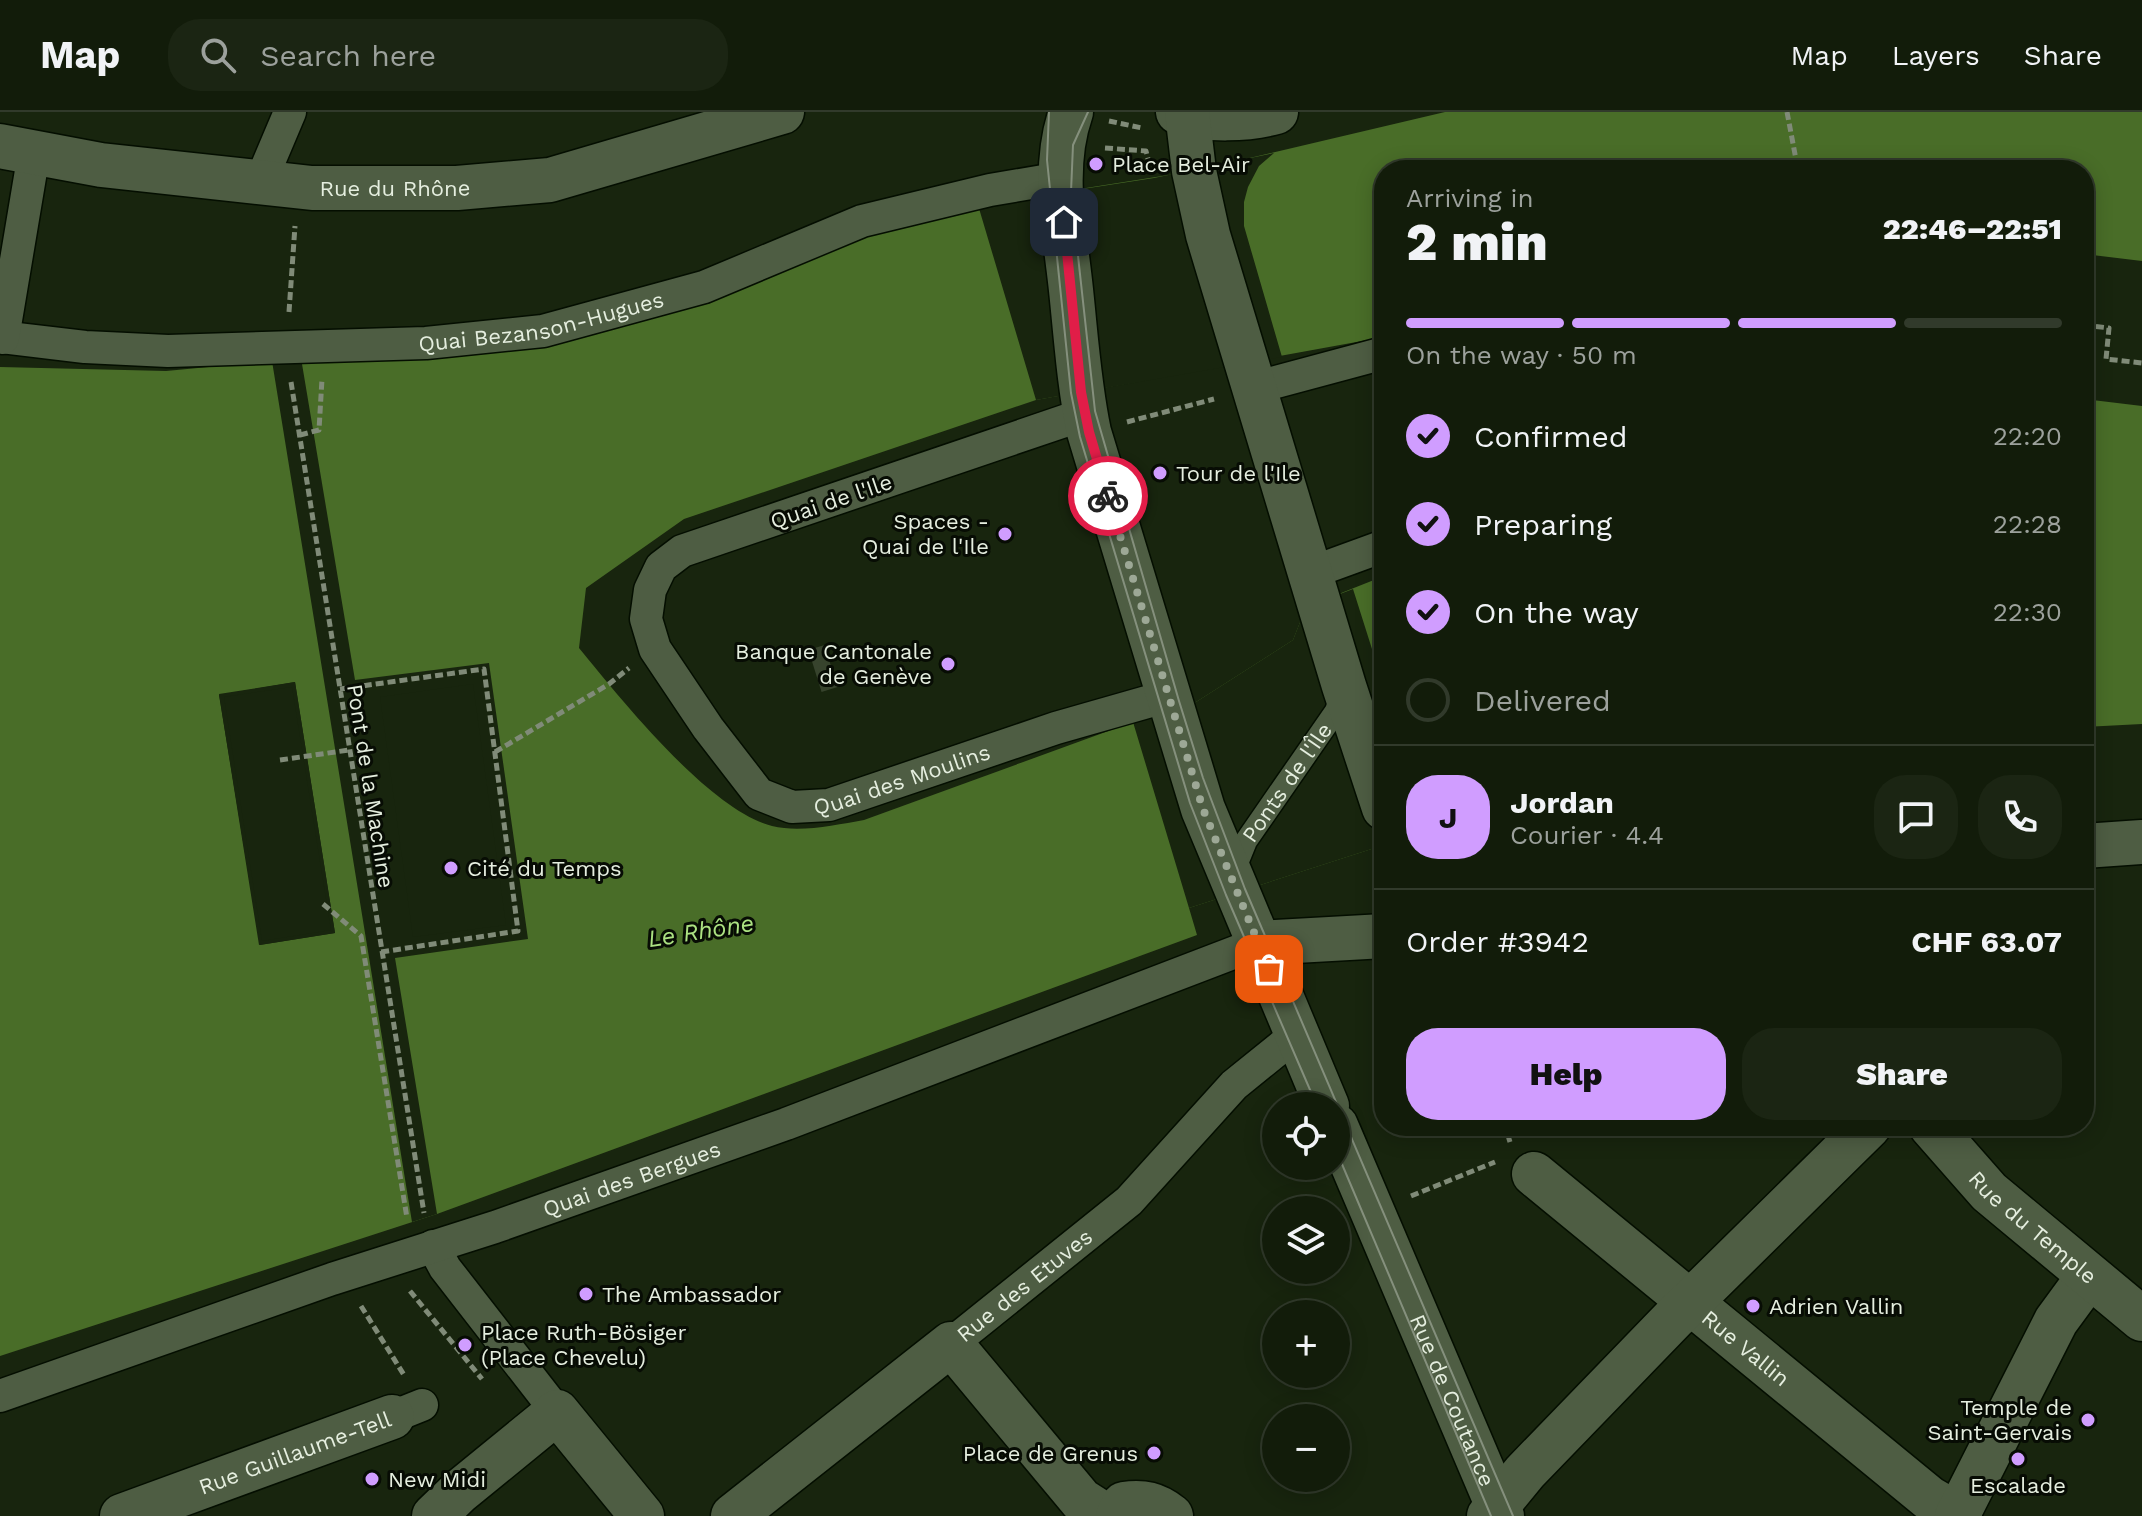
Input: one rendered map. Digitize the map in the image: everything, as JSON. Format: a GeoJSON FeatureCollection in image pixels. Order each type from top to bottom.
{"type":"FeatureCollection","features":[{"type":"Feature","properties":{"kind":"street"},"geometry":{"type":"LineString","coordinates":[[260,183],[290,112]]}},
{"type":"Feature","properties":{"kind":"street","name":"Rue du Rhône"},"geometry":{"type":"LineString","coordinates":[[17,150],[101,165],[312,188],[427,189],[550,180],[782,112]]}},
{"type":"Feature","properties":{"kind":"street"},"geometry":{"type":"LineString","coordinates":[[1276,112],[1223,117],[1188,129],[1208,235],[1243,382],[1374,355]]}},
{"type":"Feature","properties":{"kind":"street"},"geometry":{"type":"LineString","coordinates":[[1088,126],[1062,144],[1061,186],[1093,410],[1170,703],[1203,809],[1321,1092]]}},
{"type":"Feature","properties":{"kind":"street"},"geometry":{"type":"LineString","coordinates":[[2,337],[17,150]]}},
{"type":"Feature","properties":{"kind":"street","name":"Quai Bezanson-Hugues"},"geometry":{"type":"LineString","coordinates":[[2,337],[85,347],[288,361],[543,331],[704,287],[862,221],[990,190],[1061,186]]}},
{"type":"Feature","properties":{"kind":"street","name":"Ponts de l'Île"},"geometry":{"type":"LineString","coordinates":[[1243,382],[1314,588],[1374,778]]}},
{"type":"Feature","properties":{"kind":"street","name":"Quai de l'Ile"},"geometry":{"type":"LineString","coordinates":[[655,649],[646,619],[650,590],[661,567],[682,551],[1093,410]]}},
{"type":"Feature","properties":{"kind":"street"},"geometry":{"type":"LineString","coordinates":[[1314,588],[1374,552]]}},
{"type":"Feature","properties":{"kind":"street","name":"Quai des Moulins"},"geometry":{"type":"LineString","coordinates":[[655,649],[708,728],[759,794],[792,807],[829,805],[1056,728],[1170,703]]}},
{"type":"Feature","properties":{"kind":"street"},"geometry":{"type":"LineString","coordinates":[[2094,845],[2142,842]]}},
{"type":"Feature","properties":{"kind":"street"},"geometry":{"type":"LineString","coordinates":[[1259,943],[1374,937]]}},
{"type":"Feature","properties":{"kind":"street","name":"Quai des Bergues"},"geometry":{"type":"LineString","coordinates":[[0,1396],[427,1226],[495,1227],[786,1124],[1259,943]]}},
{"type":"Feature","properties":{"kind":"street","name":"Rue des Etuves"},"geometry":{"type":"LineString","coordinates":[[733,1516],[1129,1201],[1234,1085],[1297,1034]]}},
{"type":"Feature","properties":{"kind":"street"},"geometry":{"type":"LineString","coordinates":[[1496,1513],[1525,1472],[1690,1302],[1859,1136]]}},
{"type":"Feature","properties":{"kind":"street","name":"Rue du Temple"},"geometry":{"type":"LineString","coordinates":[[1940,1136],[1989,1192],[2142,1319]]}},
{"type":"Feature","properties":{"kind":"street","name":"Rue de Coutance"},"geometry":{"type":"LineString","coordinates":[[1350,1159],[1496,1513]]}},
{"type":"Feature","properties":{"kind":"street","name":"Rue Vallin"},"geometry":{"type":"LineString","coordinates":[[1518,1167],[1690,1302],[1929,1498],[1958,1516]]}},
{"type":"Feature","properties":{"kind":"street"},"geometry":{"type":"LineString","coordinates":[[427,1226],[445,1268],[642,1516]]}},
{"type":"Feature","properties":{"kind":"street"},"geometry":{"type":"LineString","coordinates":[[1958,1516],[2056,1321],[2089,1276]]}},
{"type":"Feature","properties":{"kind":"street"},"geometry":{"type":"LineString","coordinates":[[951,1344],[1081,1500],[1106,1516]]}},
{"type":"Feature","properties":{"kind":"street","name":"Rue Guillaume-Tell"},"geometry":{"type":"LineString","coordinates":[[122,1516],[407,1411]]}},
{"type":"Feature","properties":{"kind":"street"},"geometry":{"type":"LineString","coordinates":[[446,1504],[557,1412]]}},
{"type":"Feature","properties":{"kind":"street"},"geometry":{"type":"LineString","coordinates":[[1118,1516],[1124,1504],[1140,1502],[1158,1506],[1171,1516]]}},
{"type":"Feature","properties":{"kind":"lane","name":"Ponts de l'Île"},"geometry":{"type":"LineString","coordinates":[[1233,886],[1235,863],[1246,841],[1336,711],[1344,686]]}},
{"type":"Feature","properties":{"kind":"path"},"geometry":{"type":"LineString","coordinates":[[1787,112],[1796,160]]}},
{"type":"Feature","properties":{"kind":"path"},"geometry":{"type":"LineString","coordinates":[[1088,126],[1188,129]]}},
{"type":"Feature","properties":{"kind":"path"},"geometry":{"type":"LineString","coordinates":[[1088,126],[1146,151],[1150,165]]}},
{"type":"Feature","properties":{"kind":"path","name":"Pont de la Machine"},"geometry":{"type":"LineString","coordinates":[[296,214],[288,361],[427,1226]]}},
{"type":"Feature","properties":{"kind":"path"},"geometry":{"type":"LineString","coordinates":[[2094,326],[2109,328],[2106,359],[2142,363]]}},
{"type":"Feature","properties":{"kind":"path"},"geometry":{"type":"LineString","coordinates":[[300,435],[319,430],[322,371]]}},
{"type":"Feature","properties":{"kind":"path"},"geometry":{"type":"LineString","coordinates":[[1093,410],[1243,382]]}},
{"type":"Feature","properties":{"kind":"path"},"geometry":{"type":"LineString","coordinates":[[340,689],[484,669],[518,931],[381,952]]}},
{"type":"Feature","properties":{"kind":"path"},"geometry":{"type":"LineString","coordinates":[[495,752],[609,684]]}},
{"type":"Feature","properties":{"kind":"path"},"geometry":{"type":"LineString","coordinates":[[280,760],[349,750]]}},
{"type":"Feature","properties":{"kind":"path"},"geometry":{"type":"LineString","coordinates":[[323,904],[361,936],[406,1218],[427,1226]]}},
{"type":"Feature","properties":{"kind":"path"},"geometry":{"type":"LineString","coordinates":[[1398,1201],[1518,1167]]}},
{"type":"Feature","properties":{"kind":"path"},"geometry":{"type":"LineString","coordinates":[[404,1283],[482,1380]]}},
{"type":"Feature","properties":{"kind":"water","name":"Le Rhône"},"geometry":{"type":"Polygon","coordinates":[[[1445,112],[2142,112],[2142,261],[2094,255],[2094,160],[1374,160],[1374,339],[1036,400],[684,519],[586,588],[579,648],[641,722],[694,776],[747,816],[772,826],[794,829],[864,820],[1196,702],[1293,640],[1306,607],[1374,580],[1374,848],[1189,908],[1197,935],[437,1214],[0,1356],[0,367],[166,371],[323,356],[495,353],[671,312],[870,231],[978,205],[1194,171],[1445,112]],[[476,680],[375,694],[410,941],[510,928],[476,680]],[[295,682],[219,695],[260,945],[335,933],[295,682]]]}},
{"type":"Feature","properties":{"kind":"water"},"geometry":{"type":"Polygon","coordinates":[[[2094,400],[2142,406],[2142,724],[2094,726],[2094,400]]]}},
{"type":"Feature","properties":{"kind":"pier"},"geometry":{"type":"Polygon","coordinates":[[[1274,153],[1259,166],[1248,187],[1244,202],[1244,226],[1282,357],[1036,400],[978,205],[1154,178],[1274,153]]]}},
{"type":"Feature","properties":{"kind":"pier"},"geometry":{"type":"Polygon","coordinates":[[[301,358],[355,680],[489,663],[528,939],[395,958],[437,1214],[412,1222],[272,361],[301,358]],[[473,684],[380,697],[413,937],[506,925],[473,684]]]}},
{"type":"Feature","properties":{"kind":"pier"},"geometry":{"type":"Polygon","coordinates":[[[1353,589],[1374,655],[1374,848],[1189,908],[1133,722],[1196,702],[1293,640],[1306,607],[1353,589]]]}},
{"type":"Feature","properties":{"kind":"pier"},"geometry":{"type":"Polygon","coordinates":[[[295,682],[335,933],[259,945],[219,694],[295,682]],[[292,687],[224,697],[262,941],[331,930],[292,687]]]}},
{"type":"Feature","properties":{"kind":"tunnel"},"geometry":{"type":"LineString","coordinates":[[815,671],[831,666]]}},
{"type":"Feature","properties":{"kind":"tram line"},"geometry":{"type":"LineString","coordinates":[[1049,112],[1047,160],[1071,393],[1080,437],[1190,803],[1311,1092]]}},
{"type":"Feature","properties":{"kind":"tram line"},"geometry":{"type":"LineString","coordinates":[[1088,112],[1073,145],[1071,192],[1095,411],[1179,701],[1203,778],[1245,889],[1513,1516]]}},
{"type":"Feature","properties":{"kind":"tram line"},"geometry":{"type":"LineString","coordinates":[[1349,1180],[1491,1516]]}},
{"type":"Feature","properties":{"kind":"way so far"},"geometry":{"type":"LineString","coordinates":[[1108,496],[1193,781],[1269,969]]}},
{"type":"Feature","properties":{"kind":"place","name":"Place Bel-Air"},"geometry":{"type":"Point","coordinates":[1096,164]}},
{"type":"Feature","properties":{"kind":"place","name":"Tour de l'Ile"},"geometry":{"type":"Point","coordinates":[1160,473]}},
{"type":"Feature","properties":{"kind":"place","name":"Spaces - Quai de l'Ile"},"geometry":{"type":"Point","coordinates":[1005,534]}},
{"type":"Feature","properties":{"kind":"place","name":"Banque Cantonale de Genève"},"geometry":{"type":"Point","coordinates":[948,664]}},
{"type":"Feature","properties":{"kind":"place","name":"Cité du Temps"},"geometry":{"type":"Point","coordinates":[451,868]}},
{"type":"Feature","properties":{"kind":"place","name":"The Ambassador"},"geometry":{"type":"Point","coordinates":[586,1294]}},
{"type":"Feature","properties":{"kind":"place","name":"Adrien Vallin"},"geometry":{"type":"Point","coordinates":[1753,1306]}},
{"type":"Feature","properties":{"kind":"place","name":"Place Ruth-Bösiger (Place Chevelu)"},"geometry":{"type":"Point","coordinates":[465,1345]}},
{"type":"Feature","properties":{"kind":"place","name":"Temple de Saint-Gervais"},"geometry":{"type":"Point","coordinates":[2088,1420]}},
{"type":"Feature","properties":{"kind":"place","name":"Place de Grenus"},"geometry":{"type":"Point","coordinates":[1154,1453]}},
{"type":"Feature","properties":{"kind":"place","name":"Escalade"},"geometry":{"type":"Point","coordinates":[2018,1459]}},
{"type":"Feature","properties":{"kind":"place","name":"New Midi"},"geometry":{"type":"Point","coordinates":[372,1479]}},
{"type":"Feature","properties":{"kind":"route"},"geometry":{"type":"LineString","coordinates":[[1064,222],[1081,392],[1108,496]]}}]}
